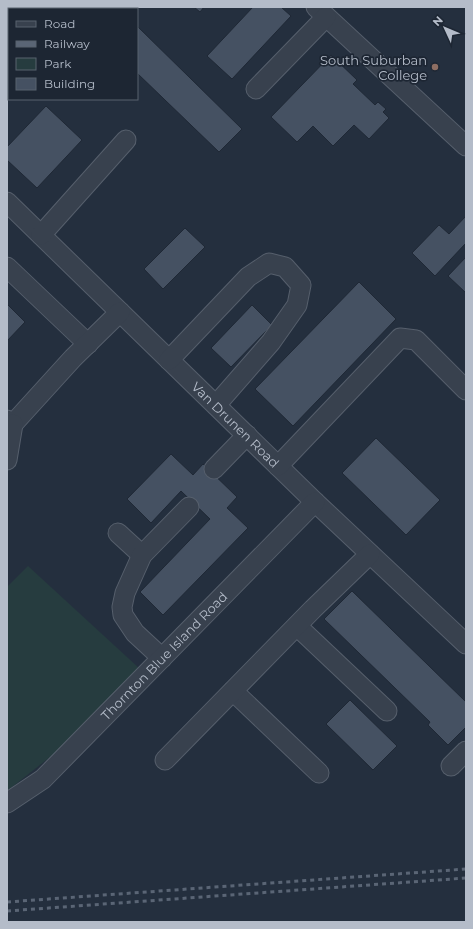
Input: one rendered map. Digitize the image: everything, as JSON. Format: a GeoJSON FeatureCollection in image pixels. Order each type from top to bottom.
{"type":"FeatureCollection","features":[{"type":"Feature","properties":{"kind":"street"},"geometry":{"type":"LineString","coordinates":[[256,89],[321,12],[466,146]]}},
{"type":"Feature","properties":{"kind":"street"},"geometry":{"type":"LineString","coordinates":[[41,235],[126,140]]}},
{"type":"Feature","properties":{"kind":"street","name":"Van Drunen Road"},"geometry":{"type":"LineString","coordinates":[[7,202],[315,502],[466,644]]}},
{"type":"Feature","properties":{"kind":"street"},"geometry":{"type":"LineString","coordinates":[[169,360],[248,277],[269,263],[285,267],[301,285],[298,305],[271,342],[216,405]]}},
{"type":"Feature","properties":{"kind":"street"},"geometry":{"type":"LineString","coordinates":[[7,267],[88,344]]}},
{"type":"Feature","properties":{"kind":"street"},"geometry":{"type":"LineString","coordinates":[[7,460],[10,422],[120,312]]}},
{"type":"Feature","properties":{"kind":"street"},"geometry":{"type":"LineString","coordinates":[[278,466],[400,338],[416,340],[466,390]]}},
{"type":"Feature","properties":{"kind":"street"},"geometry":{"type":"LineString","coordinates":[[214,469],[247,435]]}},
{"type":"Feature","properties":{"kind":"street","name":"Thornton Blue Island Road"},"geometry":{"type":"LineString","coordinates":[[7,803],[43,779],[315,502]]}},
{"type":"Feature","properties":{"kind":"street"},"geometry":{"type":"LineString","coordinates":[[162,658],[135,633],[123,615],[122,607],[125,593],[142,555],[189,507]]}},
{"type":"Feature","properties":{"kind":"street"},"geometry":{"type":"LineString","coordinates":[[118,533],[142,555]]}},
{"type":"Feature","properties":{"kind":"street"},"geometry":{"type":"LineString","coordinates":[[165,760],[370,554]]}},
{"type":"Feature","properties":{"kind":"street"},"geometry":{"type":"LineString","coordinates":[[297,626],[387,711]]}},
{"type":"Feature","properties":{"kind":"street"},"geometry":{"type":"LineString","coordinates":[[233,690],[319,773]]}},
{"type":"Feature","properties":{"kind":"street"},"geometry":{"type":"LineString","coordinates":[[451,766],[466,751]]}},
{"type":"Feature","properties":{"kind":"green space"},"geometry":{"type":"Polygon","coordinates":[[[28,566],[140,669],[69,742],[7,791],[7,587],[28,566]]]}},
{"type":"Feature","properties":{"kind":"building"},"geometry":{"type":"Polygon","coordinates":[[[7,7],[20,7],[8,8],[7,21],[7,7]]]}},
{"type":"Feature","properties":{"kind":"building"},"geometry":{"type":"Polygon","coordinates":[[[194,7],[204,7],[200,12],[194,7]]]}},
{"type":"Feature","properties":{"kind":"building"},"geometry":{"type":"Polygon","coordinates":[[[253,7],[281,7],[291,16],[232,79],[207,56],[253,7]]]}},
{"type":"Feature","properties":{"kind":"building"},"geometry":{"type":"Polygon","coordinates":[[[138,27],[242,129],[219,152],[138,74],[138,27]]]}},
{"type":"Feature","properties":{"kind":"building"},"geometry":{"type":"Polygon","coordinates":[[[331,55],[357,80],[353,84],[375,105],[378,102],[386,109],[383,112],[389,118],[369,139],[354,125],[333,146],[313,126],[297,142],[271,117],[331,55]]]}},
{"type":"Feature","properties":{"kind":"building"},"geometry":{"type":"Polygon","coordinates":[[[46,106],[82,140],[37,188],[7,160],[7,147],[46,106]]]}},
{"type":"Feature","properties":{"kind":"building"},"geometry":{"type":"Polygon","coordinates":[[[466,216],[466,243],[435,276],[412,253],[439,225],[449,234],[466,216]]]}},
{"type":"Feature","properties":{"kind":"building"},"geometry":{"type":"Polygon","coordinates":[[[185,228],[205,247],[163,289],[144,269],[185,228]]]}},
{"type":"Feature","properties":{"kind":"building"},"geometry":{"type":"Polygon","coordinates":[[[466,257],[466,293],[448,276],[466,257]]]}},
{"type":"Feature","properties":{"kind":"building"},"geometry":{"type":"Polygon","coordinates":[[[359,282],[396,319],[293,426],[255,389],[359,282]]]}},
{"type":"Feature","properties":{"kind":"building"},"geometry":{"type":"Polygon","coordinates":[[[7,304],[25,322],[7,341],[7,304]]]}},
{"type":"Feature","properties":{"kind":"building"},"geometry":{"type":"Polygon","coordinates":[[[252,305],[272,325],[231,367],[211,348],[252,305]]]}},
{"type":"Feature","properties":{"kind":"building"},"geometry":{"type":"Polygon","coordinates":[[[376,438],[440,500],[406,535],[342,473],[376,438]]]}},
{"type":"Feature","properties":{"kind":"building"},"geometry":{"type":"Polygon","coordinates":[[[171,454],[193,475],[203,464],[237,497],[227,508],[248,528],[163,615],[140,592],[210,519],[181,491],[151,523],[127,499],[171,454]]]}},
{"type":"Feature","properties":{"kind":"building"},"geometry":{"type":"Polygon","coordinates":[[[352,591],[466,702],[466,727],[448,745],[428,725],[430,722],[324,619],[352,591]]]}},
{"type":"Feature","properties":{"kind":"building"},"geometry":{"type":"Polygon","coordinates":[[[350,700],[397,746],[373,770],[326,724],[350,700]]]}},
{"type":"Feature","properties":{"kind":"railway"},"geometry":{"type":"LineString","coordinates":[[7,902],[466,869]]}},
{"type":"Feature","properties":{"kind":"railway"},"geometry":{"type":"LineString","coordinates":[[7,911],[466,878]]}},
{"type":"Feature","properties":{"kind":"place","name":"South Suburban College"},"geometry":{"type":"Point","coordinates":[435,67]}}]}
